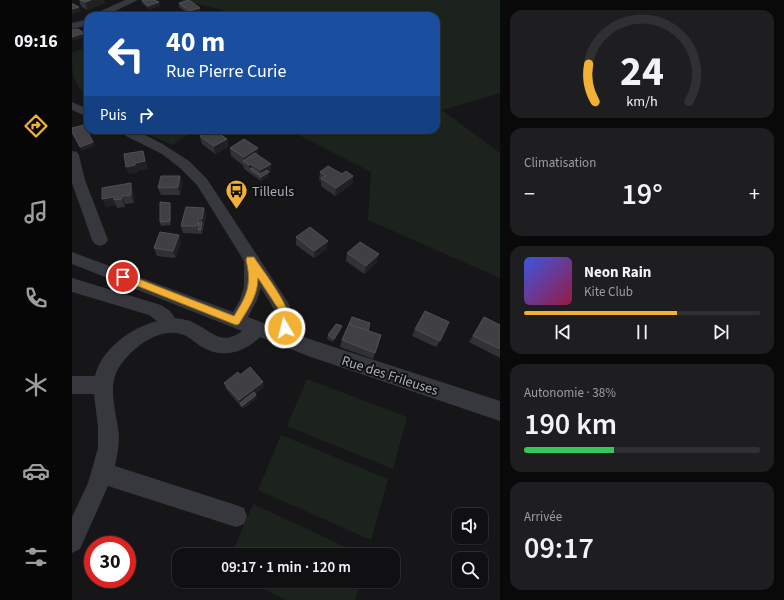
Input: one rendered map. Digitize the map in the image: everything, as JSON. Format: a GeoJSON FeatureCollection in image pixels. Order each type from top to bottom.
{"type":"FeatureCollection","features":[{"type":"Feature","properties":{"kind":"street"},"geometry":{"type":"LineString","coordinates":[[106,12],[133,0]]}},
{"type":"Feature","properties":{"kind":"street"},"geometry":{"type":"LineString","coordinates":[[72,106],[84,112]]}},
{"type":"Feature","properties":{"kind":"street"},"geometry":{"type":"LineString","coordinates":[[132,134],[162,148],[181,160],[202,182],[250,260],[283,309],[286,324],[280,338]]}},
{"type":"Feature","properties":{"kind":"street"},"geometry":{"type":"LineString","coordinates":[[72,155],[78,180],[100,240]]}},
{"type":"Feature","properties":{"kind":"street","name":"Rue des Frileuses"},"geometry":{"type":"LineString","coordinates":[[72,258],[280,338],[500,411]]}},
{"type":"Feature","properties":{"kind":"street"},"geometry":{"type":"LineString","coordinates":[[236,321],[249,299],[253,287],[253,272],[250,260]]}},
{"type":"Feature","properties":{"kind":"street"},"geometry":{"type":"LineString","coordinates":[[72,285],[159,312],[168,320],[170,326]]}},
{"type":"Feature","properties":{"kind":"street"},"geometry":{"type":"LineString","coordinates":[[72,541],[102,473],[108,446],[104,385],[105,373],[110,364],[125,347],[157,328],[170,326],[187,328],[211,343],[226,346],[244,341],[256,329]]}},
{"type":"Feature","properties":{"kind":"street"},"geometry":{"type":"LineString","coordinates":[[72,385],[104,385]]}},
{"type":"Feature","properties":{"kind":"street"},"geometry":{"type":"LineString","coordinates":[[102,473],[236,516]]}},
{"type":"Feature","properties":{"kind":"shaded area"},"geometry":{"type":"Polygon","coordinates":[[[178,0],[500,0],[500,93],[442,110],[500,153],[500,278],[368,220],[371,172],[297,134],[440,134],[440,12],[228,11],[178,0]]]}},
{"type":"Feature","properties":{"kind":"shaded area"},"geometry":{"type":"Polygon","coordinates":[[[84,48],[84,93],[74,77],[72,53],[84,48]]]}},
{"type":"Feature","properties":{"kind":"shaded area"},"geometry":{"type":"Polygon","coordinates":[[[148,134],[190,134],[172,145],[148,134]]]}},
{"type":"Feature","properties":{"kind":"shaded area"},"geometry":{"type":"Polygon","coordinates":[[[307,379],[407,417],[393,469],[287,426],[307,379]]]}},
{"type":"Feature","properties":{"kind":"shaded area"},"geometry":{"type":"Polygon","coordinates":[[[281,435],[388,479],[371,540],[258,490],[281,435]]]}},
{"type":"Feature","properties":{"kind":"shaded area"},"geometry":{"type":"Polygon","coordinates":[[[253,504],[348,548],[234,548],[253,504]]]}},
{"type":"Feature","properties":{"kind":"shaded area"},"geometry":{"type":"Polygon","coordinates":[[[262,588],[359,588],[355,600],[286,600],[262,588]]]}},
{"type":"Feature","properties":{"kind":"building"},"geometry":{"type":"Polygon","coordinates":[[[80,0],[91,0],[85,2],[80,0]]]}},
{"type":"Feature","properties":{"kind":"building"},"geometry":{"type":"Polygon","coordinates":[[[142,0],[154,0],[159,2],[148,6],[142,0]]]}},
{"type":"Feature","properties":{"kind":"building"},"geometry":{"type":"Polygon","coordinates":[[[189,0],[200,8],[189,11],[179,3],[189,0]]]}},
{"type":"Feature","properties":{"kind":"building"},"geometry":{"type":"Polygon","coordinates":[[[73,4],[79,7],[72,9],[73,4]]]}},
{"type":"Feature","properties":{"kind":"building"},"geometry":{"type":"Polygon","coordinates":[[[78,29],[84,33],[72,37],[72,30],[78,29]]]}},
{"type":"Feature","properties":{"kind":"building"},"geometry":{"type":"Polygon","coordinates":[[[84,125],[84,134],[89,134],[93,142],[80,147],[72,132],[72,128],[84,125]]]}},
{"type":"Feature","properties":{"kind":"building"},"geometry":{"type":"Polygon","coordinates":[[[204,134],[220,134],[227,139],[214,146],[200,136],[204,134]]]}},
{"type":"Feature","properties":{"kind":"building"},"geometry":{"type":"Polygon","coordinates":[[[244,139],[258,148],[244,157],[230,148],[244,139]]]}},
{"type":"Feature","properties":{"kind":"building"},"geometry":{"type":"Polygon","coordinates":[[[143,151],[145,161],[126,167],[124,154],[143,151]]]}},
{"type":"Feature","properties":{"kind":"building"},"geometry":{"type":"Polygon","coordinates":[[[255,153],[271,164],[260,170],[243,161],[255,153]]]}},
{"type":"Feature","properties":{"kind":"building"},"geometry":{"type":"Polygon","coordinates":[[[328,166],[342,174],[346,171],[353,176],[336,188],[321,178],[326,176],[320,172],[328,166]]]}},
{"type":"Feature","properties":{"kind":"building"},"geometry":{"type":"Polygon","coordinates":[[[252,168],[260,174],[267,170],[269,172],[261,177],[250,169],[252,168]]]}},
{"type":"Feature","properties":{"kind":"building"},"geometry":{"type":"Polygon","coordinates":[[[161,176],[180,176],[178,187],[158,188],[161,176]]]}},
{"type":"Feature","properties":{"kind":"building"},"geometry":{"type":"Polygon","coordinates":[[[131,183],[131,195],[122,196],[122,199],[114,200],[114,197],[102,199],[102,188],[131,183]]]}},
{"type":"Feature","properties":{"kind":"building"},"geometry":{"type":"Polygon","coordinates":[[[160,202],[170,203],[170,221],[160,222],[160,202]]]}},
{"type":"Feature","properties":{"kind":"building"},"geometry":{"type":"Polygon","coordinates":[[[186,207],[204,208],[202,219],[199,218],[197,226],[181,226],[186,207]]]}},
{"type":"Feature","properties":{"kind":"building"},"geometry":{"type":"Polygon","coordinates":[[[199,222],[202,222],[201,230],[198,230],[199,222]]]}},
{"type":"Feature","properties":{"kind":"building"},"geometry":{"type":"Polygon","coordinates":[[[310,227],[328,241],[314,251],[296,237],[310,227]]]}},
{"type":"Feature","properties":{"kind":"building"},"geometry":{"type":"Polygon","coordinates":[[[160,232],[179,235],[173,251],[154,248],[160,232]]]}},
{"type":"Feature","properties":{"kind":"building"},"geometry":{"type":"Polygon","coordinates":[[[360,242],[379,254],[366,266],[347,253],[360,242]]]}},
{"type":"Feature","properties":{"kind":"building"},"geometry":{"type":"Polygon","coordinates":[[[425,311],[449,322],[440,341],[415,329],[425,311]]]}},
{"type":"Feature","properties":{"kind":"building"},"geometry":{"type":"Polygon","coordinates":[[[352,317],[370,323],[368,331],[349,324],[352,317]]]}},
{"type":"Feature","properties":{"kind":"building"},"geometry":{"type":"Polygon","coordinates":[[[484,317],[500,325],[500,349],[473,336],[484,317]]]}},
{"type":"Feature","properties":{"kind":"building"},"geometry":{"type":"Polygon","coordinates":[[[336,324],[342,326],[334,339],[328,335],[336,324]]]}},
{"type":"Feature","properties":{"kind":"building"},"geometry":{"type":"Polygon","coordinates":[[[349,324],[381,335],[375,353],[342,340],[349,324]]]}},
{"type":"Feature","properties":{"kind":"building"},"geometry":{"type":"Polygon","coordinates":[[[250,367],[263,382],[239,400],[224,383],[238,372],[240,375],[250,367]]]}},
{"type":"Feature","properties":{"kind":"building"},"geometry":{"type":"Polygon","coordinates":[[[254,392],[256,395],[242,406],[240,403],[254,392]]]}},
{"type":"Feature","properties":{"kind":"place","name":"Tilleuls"},"geometry":{"type":"Point","coordinates":[236,210]}},
{"type":"Feature","properties":{"kind":"route"},"geometry":{"type":"LineString","coordinates":[[123,277],[189,304],[236,321],[245,308],[253,287],[253,272],[250,260],[263,277],[283,309],[286,319],[285,328]]}}]}
